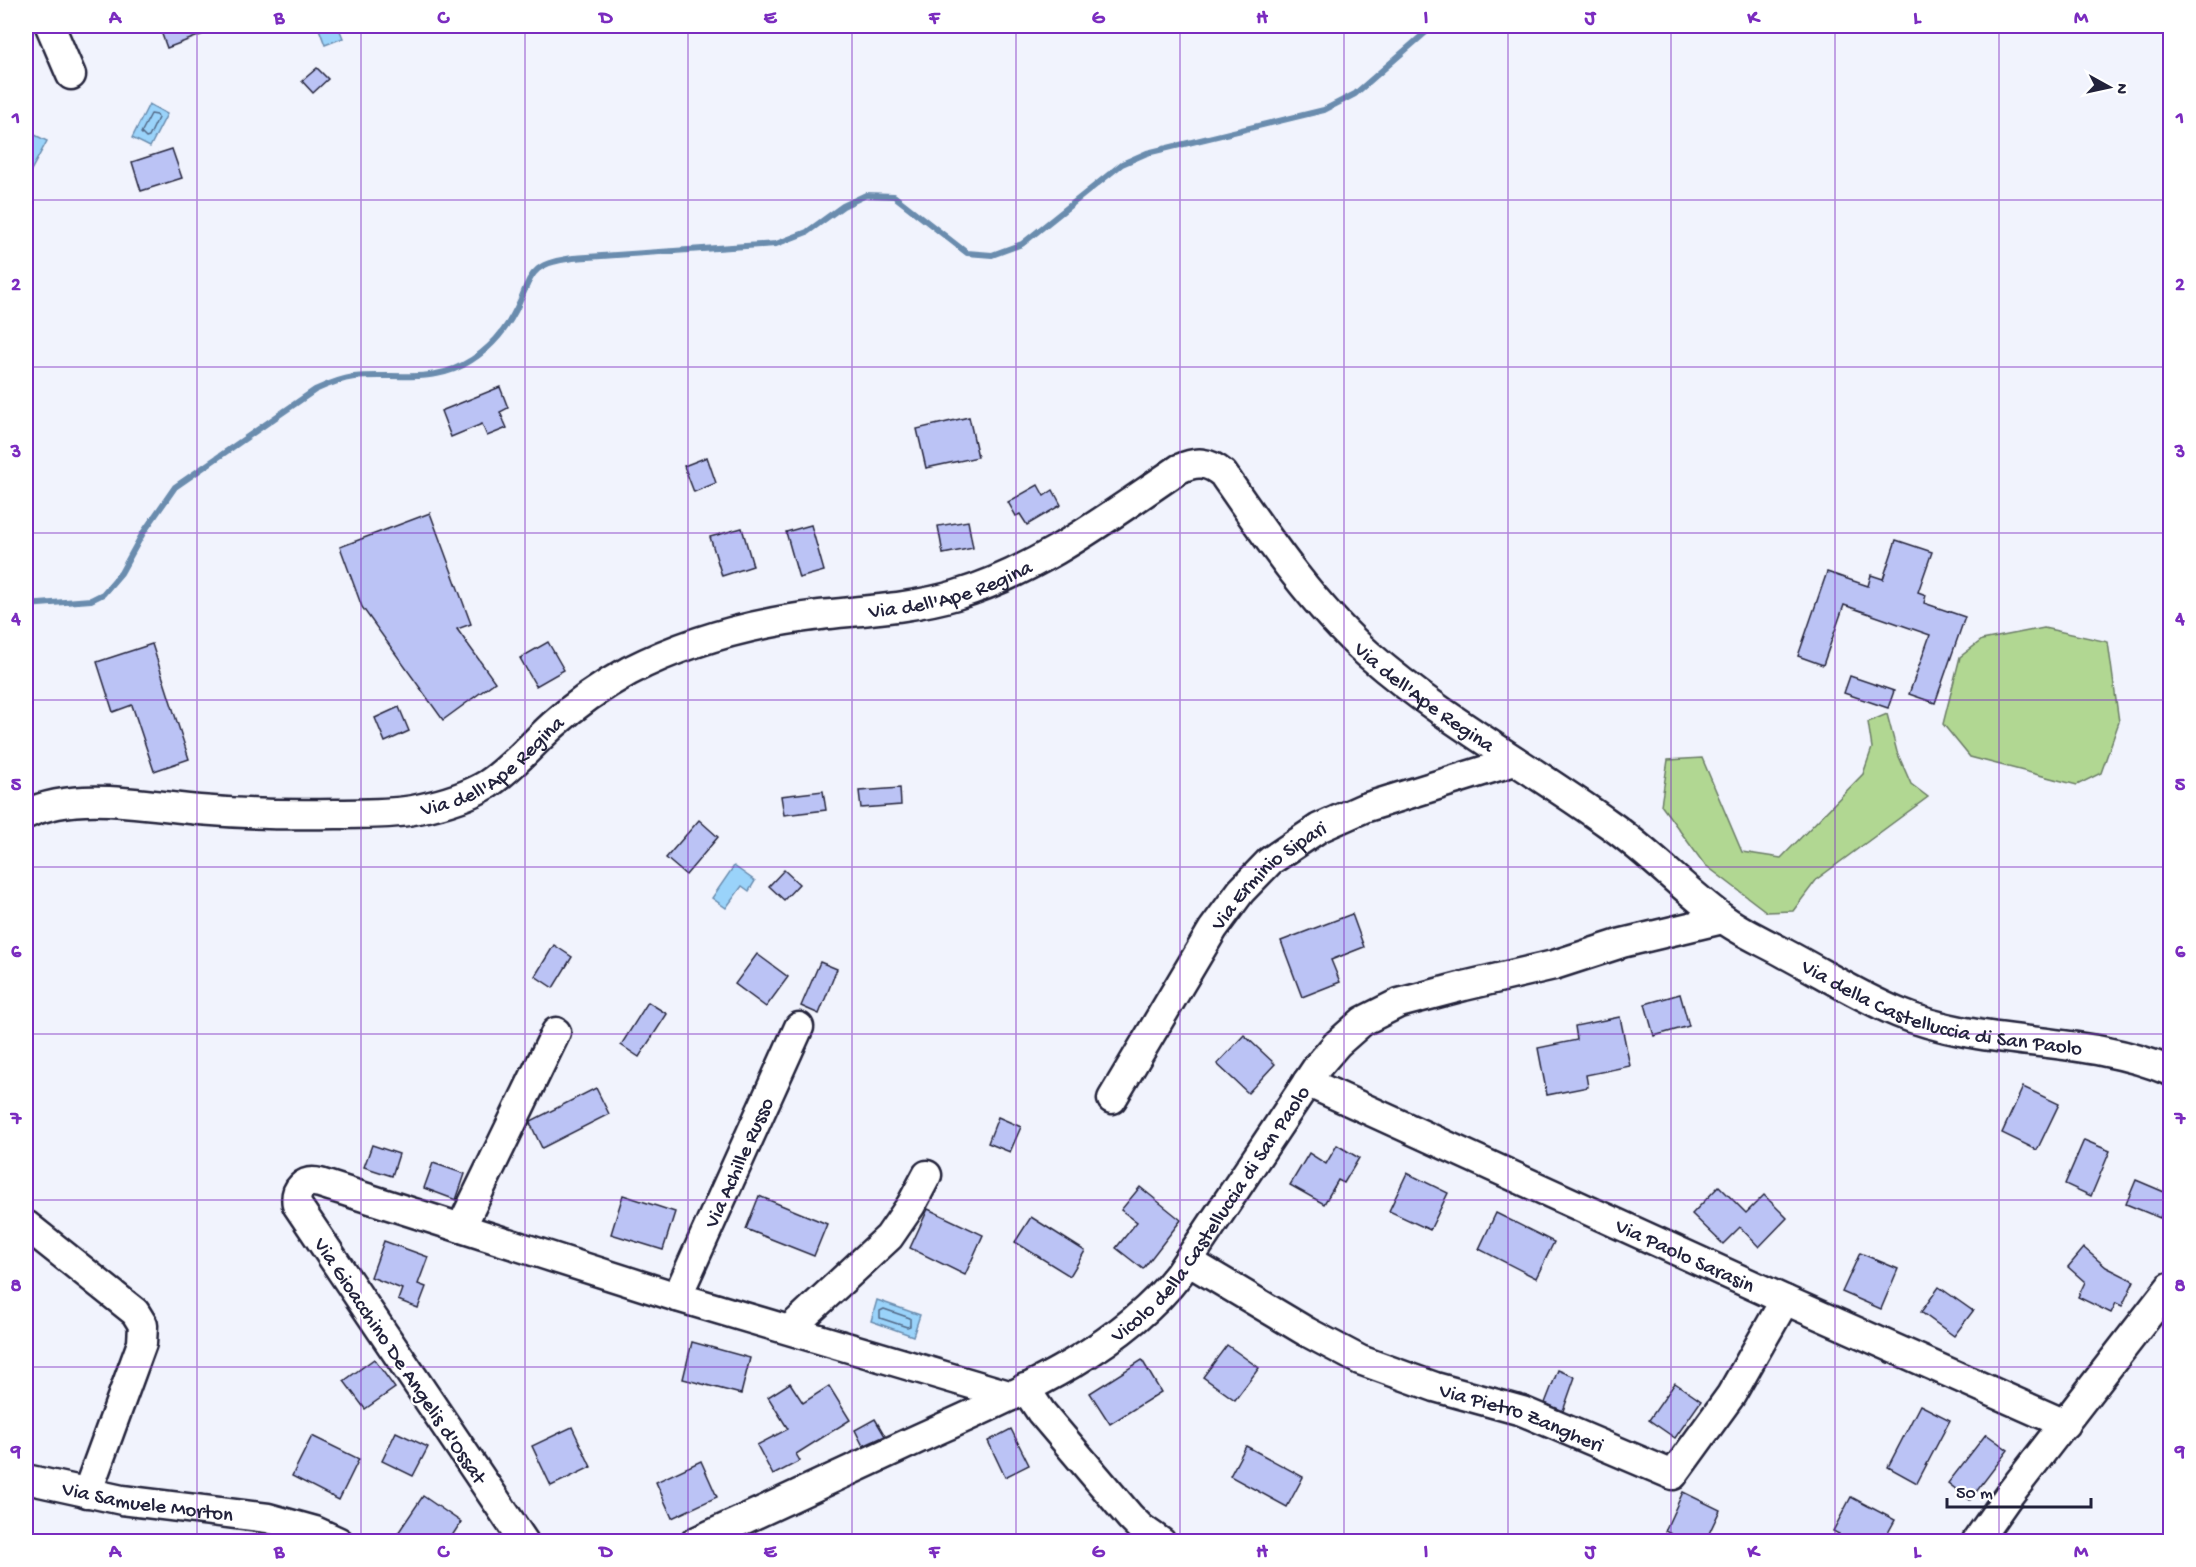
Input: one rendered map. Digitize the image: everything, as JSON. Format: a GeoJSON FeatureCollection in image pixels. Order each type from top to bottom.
{"type":"FeatureCollection","features":[{"type":"Feature","properties":{"kind":"street"},"geometry":{"type":"LineString","coordinates":[[50,26],[71,75]]}},
{"type":"Feature","properties":{"kind":"street","name":"Via dell'Ape Regina"},"geometry":{"type":"LineString","coordinates":[[26,814],[85,802],[133,803],[267,815],[400,812],[450,801],[476,791],[494,780],[569,711],[616,679],[649,662],[709,638],[763,624],[921,604],[974,589],[1042,559],[1078,538],[1179,469],[1199,462],[1209,464],[1222,474],[1302,582],[1331,616],[1368,653],[1461,724],[1612,826],[1723,920]]}},
{"type":"Feature","properties":{"kind":"street","name":"Via Erminio Sipari"},"geometry":{"type":"LineString","coordinates":[[1112,1100],[1218,921],[1240,891],[1270,861],[1309,834],[1355,812],[1515,761]]}},
{"type":"Feature","properties":{"kind":"street","name":"Via della Castelluccia di San Paolo"},"geometry":{"type":"LineString","coordinates":[[1723,920],[1848,988],[1898,1013],[1921,1021],[1977,1034],[2102,1049],[2170,1071]]}},
{"type":"Feature","properties":{"kind":"street","name":"Vicolo della Castelluccia di San Paolo"},"geometry":{"type":"LineString","coordinates":[[695,1542],[1018,1392],[1089,1353],[1130,1325],[1160,1297],[1188,1260],[1318,1066],[1343,1038],[1363,1021],[1391,1006],[1554,965],[1622,944],[1723,920]]}},
{"type":"Feature","properties":{"kind":"street","name":"Via Achille Russo"},"geometry":{"type":"LineString","coordinates":[[677,1297],[799,1027]]}},
{"type":"Feature","properties":{"kind":"street"},"geometry":{"type":"LineString","coordinates":[[556,1032],[461,1228],[677,1297],[1018,1392],[1041,1412],[1130,1517],[1161,1542]]}},
{"type":"Feature","properties":{"kind":"street","name":"Via Paolo Sarasin"},"geometry":{"type":"LineString","coordinates":[[1307,1082],[1785,1300],[2065,1424]]}},
{"type":"Feature","properties":{"kind":"street"},"geometry":{"type":"LineString","coordinates":[[790,1329],[889,1237],[911,1205],[927,1175]]}},
{"type":"Feature","properties":{"kind":"street","name":"Via Gioacchino De Angelis d'Ossat"},"geometry":{"type":"LineString","coordinates":[[461,1228],[312,1181],[305,1183],[298,1190],[296,1198],[297,1205],[524,1542]]}},
{"type":"Feature","properties":{"kind":"street"},"geometry":{"type":"LineString","coordinates":[[26,1225],[135,1312],[143,1325],[142,1343],[87,1493]]}},
{"type":"Feature","properties":{"kind":"street","name":"Via Pietro Zangheri"},"geometry":{"type":"LineString","coordinates":[[1188,1260],[1307,1332],[1360,1360],[1434,1387],[1522,1411],[1672,1475],[1731,1395],[1785,1300]]}},
{"type":"Feature","properties":{"kind":"street"},"geometry":{"type":"LineString","coordinates":[[1976,1542],[2009,1495],[2170,1287]]}},
{"type":"Feature","properties":{"kind":"street","name":"Via Samuele Morton"},"geometry":{"type":"LineString","coordinates":[[26,1479],[122,1500],[268,1518],[307,1528],[339,1542]]}},
{"type":"Feature","properties":{"kind":"green space"},"geometry":{"type":"Polygon","coordinates":[[[2044,628],[2108,642],[2119,722],[2101,773],[2077,785],[1970,757],[1943,724],[1960,657],[1982,640],[2044,628]]]}},
{"type":"Feature","properties":{"kind":"green space"},"geometry":{"type":"Polygon","coordinates":[[[1887,714],[1897,752],[1911,784],[1928,797],[1817,879],[1793,911],[1767,912],[1704,864],[1661,805],[1668,760],[1702,758],[1742,852],[1781,858],[1863,774],[1872,748],[1868,722],[1887,714]]]}},
{"type":"Feature","properties":{"kind":"water"},"geometry":{"type":"Polygon","coordinates":[[[318,26],[338,26],[343,38],[325,45],[318,26]]]}},
{"type":"Feature","properties":{"kind":"water"},"geometry":{"type":"Polygon","coordinates":[[[149,104],[167,114],[150,147],[132,138],[149,104]]]}},
{"type":"Feature","properties":{"kind":"water"},"geometry":{"type":"Polygon","coordinates":[[[29,132],[47,141],[29,174],[26,172],[26,137],[29,132]]]}},
{"type":"Feature","properties":{"kind":"water"},"geometry":{"type":"Polygon","coordinates":[[[734,866],[755,881],[749,891],[742,886],[726,908],[712,898],[734,866]]]}},
{"type":"Feature","properties":{"kind":"water"},"geometry":{"type":"Polygon","coordinates":[[[877,1300],[920,1315],[913,1336],[871,1321],[877,1300]]]}},
{"type":"Feature","properties":{"kind":"building"},"geometry":{"type":"Polygon","coordinates":[[[159,26],[222,26],[222,27],[167,48],[159,26]]]}},
{"type":"Feature","properties":{"kind":"building"},"geometry":{"type":"Polygon","coordinates":[[[317,68],[328,79],[313,93],[302,81],[317,68]]]}},
{"type":"Feature","properties":{"kind":"building"},"geometry":{"type":"Polygon","coordinates":[[[172,149],[182,178],[141,191],[132,162],[172,149]]]}},
{"type":"Feature","properties":{"kind":"building"},"geometry":{"type":"Polygon","coordinates":[[[500,387],[508,408],[500,412],[507,428],[487,436],[482,424],[451,437],[441,411],[500,387]]]}},
{"type":"Feature","properties":{"kind":"building"},"geometry":{"type":"Polygon","coordinates":[[[969,417],[978,457],[926,468],[917,429],[969,417]]]}},
{"type":"Feature","properties":{"kind":"building"},"geometry":{"type":"Polygon","coordinates":[[[707,457],[716,483],[694,492],[684,466],[707,457]]]}},
{"type":"Feature","properties":{"kind":"building"},"geometry":{"type":"Polygon","coordinates":[[[1038,485],[1044,496],[1053,490],[1061,505],[1027,525],[1020,514],[1016,516],[1008,502],[1038,485]]]}},
{"type":"Feature","properties":{"kind":"building"},"geometry":{"type":"Polygon","coordinates":[[[430,513],[471,624],[457,629],[495,682],[443,720],[362,607],[340,547],[430,513]]]}},
{"type":"Feature","properties":{"kind":"building"},"geometry":{"type":"Polygon","coordinates":[[[968,521],[973,548],[943,554],[938,526],[968,521]]]}},
{"type":"Feature","properties":{"kind":"building"},"geometry":{"type":"Polygon","coordinates":[[[811,525],[824,571],[799,578],[786,532],[811,525]]]}},
{"type":"Feature","properties":{"kind":"building"},"geometry":{"type":"Polygon","coordinates":[[[742,528],[753,566],[722,576],[710,537],[742,528]]]}},
{"type":"Feature","properties":{"kind":"building"},"geometry":{"type":"Polygon","coordinates":[[[1896,540],[1932,552],[1918,592],[1926,595],[1924,603],[1965,617],[1935,703],[1909,694],[1930,635],[1844,605],[1823,665],[1798,656],[1827,572],[1868,586],[1871,575],[1883,579],[1896,540]]]}},
{"type":"Feature","properties":{"kind":"building"},"geometry":{"type":"Polygon","coordinates":[[[548,642],[564,670],[536,686],[520,658],[548,642]]]}},
{"type":"Feature","properties":{"kind":"building"},"geometry":{"type":"Polygon","coordinates":[[[152,644],[189,759],[154,771],[132,705],[113,712],[97,662],[152,644]]]}},
{"type":"Feature","properties":{"kind":"building"},"geometry":{"type":"Polygon","coordinates":[[[1850,676],[1894,691],[1888,708],[1844,693],[1850,676]]]}},
{"type":"Feature","properties":{"kind":"building"},"geometry":{"type":"Polygon","coordinates":[[[399,707],[409,731],[385,742],[375,718],[399,707]]]}},
{"type":"Feature","properties":{"kind":"building"},"geometry":{"type":"Polygon","coordinates":[[[900,788],[901,805],[861,808],[859,791],[900,788]]]}},
{"type":"Feature","properties":{"kind":"building"},"geometry":{"type":"Polygon","coordinates":[[[823,791],[826,810],[784,815],[781,796],[823,791]]]}},
{"type":"Feature","properties":{"kind":"building"},"geometry":{"type":"Polygon","coordinates":[[[699,820],[718,837],[686,875],[666,858],[699,820]]]}},
{"type":"Feature","properties":{"kind":"building"},"geometry":{"type":"Polygon","coordinates":[[[784,870],[799,884],[784,900],[769,886],[784,870]]]}},
{"type":"Feature","properties":{"kind":"building"},"geometry":{"type":"Polygon","coordinates":[[[1352,914],[1364,947],[1331,960],[1340,982],[1302,997],[1281,941],[1352,914]]]}},
{"type":"Feature","properties":{"kind":"building"},"geometry":{"type":"Polygon","coordinates":[[[554,945],[572,957],[553,988],[535,976],[554,945]]]}},
{"type":"Feature","properties":{"kind":"building"},"geometry":{"type":"Polygon","coordinates":[[[757,954],[788,977],[766,1007],[735,984],[757,954]]]}},
{"type":"Feature","properties":{"kind":"building"},"geometry":{"type":"Polygon","coordinates":[[[820,962],[837,969],[819,1014],[801,1006],[820,962]]]}},
{"type":"Feature","properties":{"kind":"building"},"geometry":{"type":"Polygon","coordinates":[[[1680,994],[1689,1026],[1654,1036],[1645,1004],[1680,994]]]}},
{"type":"Feature","properties":{"kind":"building"},"geometry":{"type":"Polygon","coordinates":[[[648,1002],[667,1014],[639,1057],[621,1045],[648,1002]]]}},
{"type":"Feature","properties":{"kind":"building"},"geometry":{"type":"Polygon","coordinates":[[[1620,1017],[1630,1066],[1586,1075],[1588,1087],[1547,1095],[1538,1048],[1577,1040],[1575,1026],[1620,1017]]]}},
{"type":"Feature","properties":{"kind":"building"},"geometry":{"type":"Polygon","coordinates":[[[1244,1035],[1275,1064],[1248,1093],[1217,1064],[1244,1035]]]}},
{"type":"Feature","properties":{"kind":"building"},"geometry":{"type":"Polygon","coordinates":[[[2023,1087],[2059,1104],[2037,1150],[2002,1133],[2023,1087]]]}},
{"type":"Feature","properties":{"kind":"building"},"geometry":{"type":"Polygon","coordinates":[[[596,1088],[609,1114],[542,1148],[531,1121],[596,1088]]]}},
{"type":"Feature","properties":{"kind":"building"},"geometry":{"type":"Polygon","coordinates":[[[998,1117],[1021,1127],[1010,1152],[988,1143],[998,1117]]]}},
{"type":"Feature","properties":{"kind":"building"},"geometry":{"type":"Polygon","coordinates":[[[2084,1140],[2110,1151],[2091,1196],[2065,1184],[2084,1140]]]}},
{"type":"Feature","properties":{"kind":"building"},"geometry":{"type":"Polygon","coordinates":[[[372,1145],[399,1154],[392,1176],[364,1167],[372,1145]]]}},
{"type":"Feature","properties":{"kind":"building"},"geometry":{"type":"Polygon","coordinates":[[[1337,1145],[1359,1158],[1344,1183],[1338,1180],[1324,1204],[1290,1185],[1309,1153],[1326,1164],[1337,1145]]]}},
{"type":"Feature","properties":{"kind":"building"},"geometry":{"type":"Polygon","coordinates":[[[433,1163],[465,1174],[456,1200],[424,1188],[433,1163]]]}},
{"type":"Feature","properties":{"kind":"building"},"geometry":{"type":"Polygon","coordinates":[[[1407,1173],[1448,1193],[1430,1230],[1389,1211],[1407,1173]]]}},
{"type":"Feature","properties":{"kind":"building"},"geometry":{"type":"Polygon","coordinates":[[[2136,1180],[2169,1194],[2160,1218],[2126,1204],[2136,1180]]]}},
{"type":"Feature","properties":{"kind":"building"},"geometry":{"type":"Polygon","coordinates":[[[1719,1186],[1746,1213],[1764,1195],[1787,1218],[1759,1247],[1740,1227],[1723,1244],[1692,1214],[1719,1186]]]}},
{"type":"Feature","properties":{"kind":"building"},"geometry":{"type":"Polygon","coordinates":[[[1140,1187],[1181,1220],[1143,1269],[1116,1248],[1137,1222],[1121,1210],[1140,1187]]]}},
{"type":"Feature","properties":{"kind":"building"},"geometry":{"type":"Polygon","coordinates":[[[623,1195],[675,1212],[663,1250],[611,1234],[623,1195]]]}},
{"type":"Feature","properties":{"kind":"building"},"geometry":{"type":"Polygon","coordinates":[[[759,1196],[827,1224],[814,1256],[746,1229],[759,1196]]]}},
{"type":"Feature","properties":{"kind":"building"},"geometry":{"type":"Polygon","coordinates":[[[928,1209],[983,1235],[965,1275],[910,1248],[928,1209]]]}},
{"type":"Feature","properties":{"kind":"building"},"geometry":{"type":"Polygon","coordinates":[[[1496,1213],[1554,1242],[1536,1278],[1479,1249],[1496,1213]]]}},
{"type":"Feature","properties":{"kind":"building"},"geometry":{"type":"Polygon","coordinates":[[[1031,1217],[1085,1251],[1070,1276],[1015,1242],[1031,1217]]]}},
{"type":"Feature","properties":{"kind":"building"},"geometry":{"type":"Polygon","coordinates":[[[384,1241],[428,1257],[418,1284],[426,1287],[418,1308],[398,1300],[402,1289],[371,1277],[384,1241]]]}},
{"type":"Feature","properties":{"kind":"building"},"geometry":{"type":"Polygon","coordinates":[[[2084,1248],[2106,1267],[2134,1281],[2122,1306],[2116,1303],[2111,1313],[2078,1297],[2085,1282],[2068,1267],[2084,1248]]]}},
{"type":"Feature","properties":{"kind":"building"},"geometry":{"type":"Polygon","coordinates":[[[1860,1253],[1898,1269],[1881,1309],[1842,1292],[1860,1253]]]}},
{"type":"Feature","properties":{"kind":"building"},"geometry":{"type":"Polygon","coordinates":[[[1939,1287],[1973,1311],[1954,1336],[1921,1312],[1939,1287]]]}},
{"type":"Feature","properties":{"kind":"building"},"geometry":{"type":"Polygon","coordinates":[[[692,1342],[750,1358],[741,1394],[683,1379],[692,1342]]]}},
{"type":"Feature","properties":{"kind":"building"},"geometry":{"type":"Polygon","coordinates":[[[1227,1345],[1259,1368],[1235,1400],[1203,1377],[1227,1345]]]}},
{"type":"Feature","properties":{"kind":"building"},"geometry":{"type":"Polygon","coordinates":[[[374,1359],[395,1388],[365,1409],[344,1381],[374,1359]]]}},
{"type":"Feature","properties":{"kind":"building"},"geometry":{"type":"Polygon","coordinates":[[[1142,1360],[1161,1392],[1110,1424],[1090,1393],[1142,1360]]]}},
{"type":"Feature","properties":{"kind":"building"},"geometry":{"type":"Polygon","coordinates":[[[1558,1370],[1575,1377],[1563,1411],[1545,1403],[1558,1370]]]}},
{"type":"Feature","properties":{"kind":"building"},"geometry":{"type":"Polygon","coordinates":[[[790,1383],[803,1403],[829,1386],[850,1420],[796,1454],[800,1461],[773,1475],[757,1445],[788,1429],[768,1397],[790,1383]]]}},
{"type":"Feature","properties":{"kind":"building"},"geometry":{"type":"Polygon","coordinates":[[[1675,1383],[1701,1401],[1675,1438],[1649,1420],[1675,1383]]]}},
{"type":"Feature","properties":{"kind":"building"},"geometry":{"type":"Polygon","coordinates":[[[1920,1405],[1950,1420],[1917,1483],[1888,1467],[1920,1405]]]}},
{"type":"Feature","properties":{"kind":"building"},"geometry":{"type":"Polygon","coordinates":[[[875,1419],[885,1436],[863,1446],[855,1430],[875,1419]]]}},
{"type":"Feature","properties":{"kind":"building"},"geometry":{"type":"Polygon","coordinates":[[[572,1427],[591,1467],[551,1486],[532,1446],[572,1427]]]}},
{"type":"Feature","properties":{"kind":"building"},"geometry":{"type":"Polygon","coordinates":[[[1011,1429],[1029,1465],[1005,1477],[988,1441],[1011,1429]]]}},
{"type":"Feature","properties":{"kind":"building"},"geometry":{"type":"Polygon","coordinates":[[[396,1432],[428,1447],[413,1476],[382,1461],[396,1432]]]}},
{"type":"Feature","properties":{"kind":"building"},"geometry":{"type":"Polygon","coordinates":[[[1986,1434],[2008,1450],[1970,1500],[1948,1483],[1986,1434]]]}},
{"type":"Feature","properties":{"kind":"building"},"geometry":{"type":"Polygon","coordinates":[[[312,1436],[359,1459],[339,1500],[292,1476],[312,1436]]]}},
{"type":"Feature","properties":{"kind":"building"},"geometry":{"type":"Polygon","coordinates":[[[1246,1446],[1303,1477],[1287,1507],[1230,1476],[1246,1446]]]}},
{"type":"Feature","properties":{"kind":"building"},"geometry":{"type":"Polygon","coordinates":[[[701,1461],[717,1497],[672,1518],[656,1482],[701,1461]]]}},
{"type":"Feature","properties":{"kind":"building"},"geometry":{"type":"Polygon","coordinates":[[[1683,1492],[1720,1510],[1705,1542],[1687,1542],[1665,1531],[1683,1492]]]}},
{"type":"Feature","properties":{"kind":"building"},"geometry":{"type":"Polygon","coordinates":[[[423,1496],[461,1522],[448,1542],[405,1542],[396,1536],[423,1496]]]}},
{"type":"Feature","properties":{"kind":"building"},"geometry":{"type":"Polygon","coordinates":[[[1851,1497],[1895,1520],[1883,1542],[1835,1542],[1839,1534],[1833,1531],[1851,1497]]]}},
{"type":"Feature","properties":{"kind":"waterway"},"geometry":{"type":"LineString","coordinates":[[26,605],[91,600],[103,594],[121,573],[143,533],[175,487],[315,390],[354,377],[423,376],[450,371],[463,365],[481,353],[504,330],[532,276],[546,265],[573,258],[776,244],[807,232],[843,206],[866,195],[894,196],[967,253],[992,255],[1022,244],[1122,164],[1147,153],[1324,110],[1355,94],[1433,26]]}}]}
